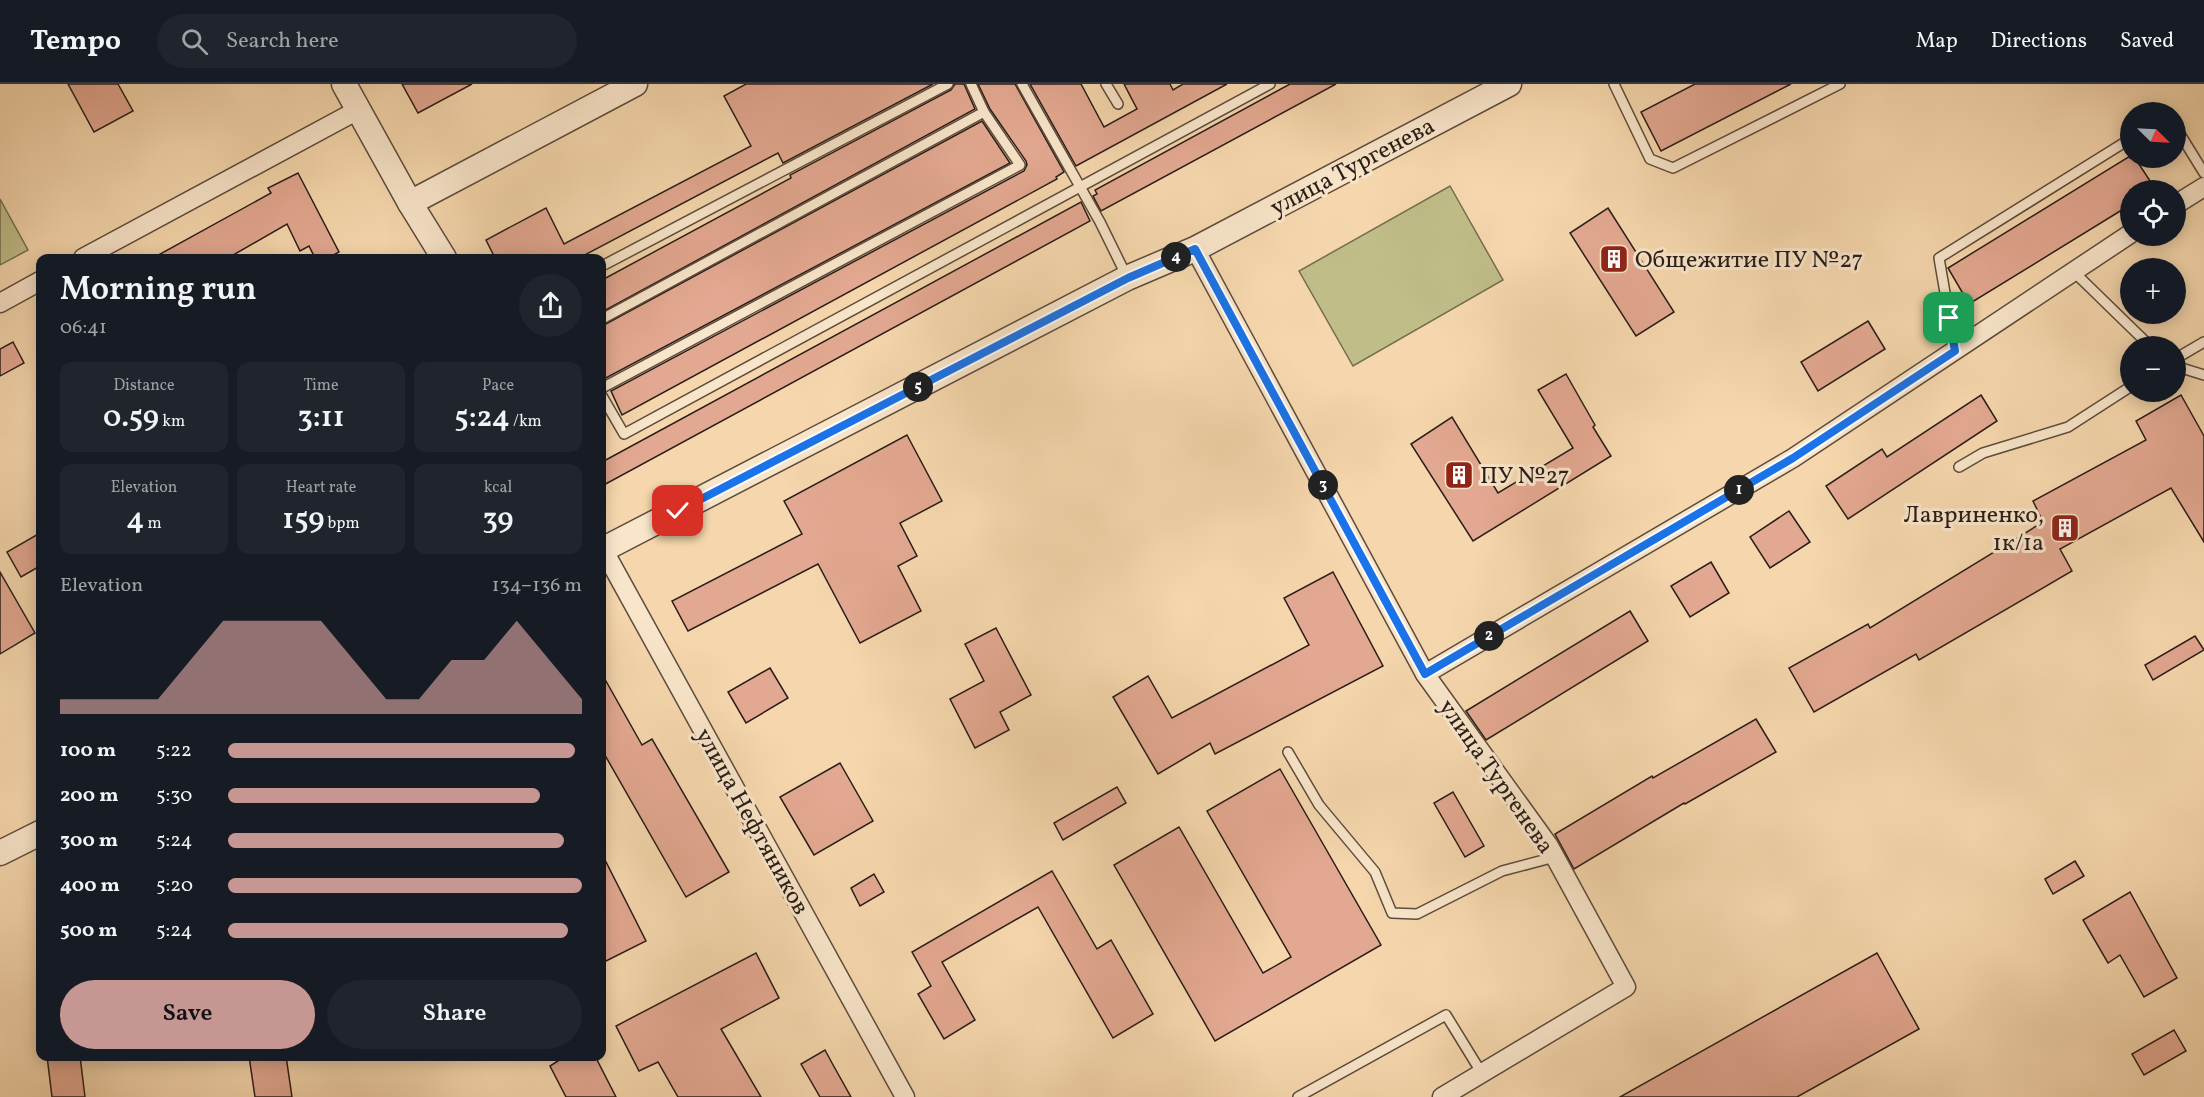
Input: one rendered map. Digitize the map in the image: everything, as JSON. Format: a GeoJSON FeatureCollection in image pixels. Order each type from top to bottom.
{"type":"FeatureCollection","features":[{"type":"Feature","properties":{"kind":"street"},"geometry":{"type":"LineString","coordinates":[[344,84],[410,203],[442,254]]}},
{"type":"Feature","properties":{"kind":"street"},"geometry":{"type":"LineString","coordinates":[[410,203],[634,84]]}},
{"type":"Feature","properties":{"kind":"street","name":"улица Тургенева"},"geometry":{"type":"LineString","coordinates":[[606,546],[1128,278],[1195,249],[1509,84]]}},
{"type":"Feature","properties":{"kind":"street"},"geometry":{"type":"LineString","coordinates":[[91,254],[358,110]]}},
{"type":"Feature","properties":{"kind":"street"},"geometry":{"type":"LineString","coordinates":[[2186,198],[2204,187]]}},
{"type":"Feature","properties":{"kind":"street"},"geometry":{"type":"LineString","coordinates":[[1425,674],[1793,458],[2120,240]]}},
{"type":"Feature","properties":{"kind":"street","name":"улица Тургенева"},"geometry":{"type":"LineString","coordinates":[[1195,249],[1425,674],[1549,846],[1626,987],[1481,1072]]}},
{"type":"Feature","properties":{"kind":"street"},"geometry":{"type":"LineString","coordinates":[[0,303],[36,283]]}},
{"type":"Feature","properties":{"kind":"street","name":"улица Нефтяников"},"geometry":{"type":"LineString","coordinates":[[606,555],[906,1097]]}},
{"type":"Feature","properties":{"kind":"street"},"geometry":{"type":"LineString","coordinates":[[0,853],[36,835]]}},
{"type":"Feature","properties":{"kind":"street"},"geometry":{"type":"LineString","coordinates":[[1442,1097],[1481,1072]]}},
{"type":"Feature","properties":{"kind":"lane"},"geometry":{"type":"LineString","coordinates":[[606,264],[948,84]]}},
{"type":"Feature","properties":{"kind":"lane"},"geometry":{"type":"LineString","coordinates":[[606,386],[1020,165],[984,112],[971,84]]}},
{"type":"Feature","properties":{"kind":"lane"},"geometry":{"type":"LineString","coordinates":[[1022,84],[1100,222],[1128,278]]}},
{"type":"Feature","properties":{"kind":"lane"},"geometry":{"type":"LineString","coordinates":[[1106,84],[1118,104]]}},
{"type":"Feature","properties":{"kind":"lane"},"geometry":{"type":"LineString","coordinates":[[606,403],[624,434],[1080,189],[1270,84]]}},
{"type":"Feature","properties":{"kind":"lane"},"geometry":{"type":"LineString","coordinates":[[1614,84],[1650,159],[1673,168],[1840,84]]}},
{"type":"Feature","properties":{"kind":"lane"},"geometry":{"type":"LineString","coordinates":[[606,317],[984,112]]}},
{"type":"Feature","properties":{"kind":"lane"},"geometry":{"type":"LineString","coordinates":[[2186,144],[2204,173]]}},
{"type":"Feature","properties":{"kind":"lane"},"geometry":{"type":"LineString","coordinates":[[1955,351],[1939,258],[2120,145]]}},
{"type":"Feature","properties":{"kind":"lane"},"geometry":{"type":"LineString","coordinates":[[2073,271],[2140,336]]}},
{"type":"Feature","properties":{"kind":"lane"},"geometry":{"type":"LineString","coordinates":[[2186,353],[2204,342]]}},
{"type":"Feature","properties":{"kind":"lane"},"geometry":{"type":"LineString","coordinates":[[2186,369],[2204,375]]}},
{"type":"Feature","properties":{"kind":"lane"},"geometry":{"type":"LineString","coordinates":[[1959,466],[1983,453],[2068,427],[2120,393]]}},
{"type":"Feature","properties":{"kind":"lane"},"geometry":{"type":"LineString","coordinates":[[1288,752],[1319,805],[1375,872],[1392,913],[1416,914],[1502,871],[1555,857]]}},
{"type":"Feature","properties":{"kind":"lane"},"geometry":{"type":"LineString","coordinates":[[1298,1097],[1446,1014],[1481,1072]]}},
{"type":"Feature","properties":{"kind":"shaded area"},"geometry":{"type":"Polygon","coordinates":[[[1450,186],[1503,280],[1353,366],[1299,271],[1450,186]]]}},
{"type":"Feature","properties":{"kind":"shaded area"},"geometry":{"type":"Polygon","coordinates":[[[0,199],[28,250],[0,265],[0,199]]]}},
{"type":"Feature","properties":{"kind":"building"},"geometry":{"type":"Polygon","coordinates":[[[68,84],[118,84],[133,111],[94,132],[68,84]]]}},
{"type":"Feature","properties":{"kind":"building"},"geometry":{"type":"Polygon","coordinates":[[[402,84],[472,84],[418,113],[402,84]]]}},
{"type":"Feature","properties":{"kind":"building"},"geometry":{"type":"Polygon","coordinates":[[[746,84],[933,84],[783,163],[778,153],[587,254],[493,254],[486,240],[546,208],[564,244],[751,146],[724,96],[746,84]]]}},
{"type":"Feature","properties":{"kind":"building"},"geometry":{"type":"Polygon","coordinates":[[[955,84],[964,84],[975,109],[606,310],[606,278],[791,178],[790,175],[951,90],[955,84]]]}},
{"type":"Feature","properties":{"kind":"building"},"geometry":{"type":"Polygon","coordinates":[[[978,84],[1015,84],[1064,172],[1056,177],[1057,179],[622,415],[611,391],[1024,171],[1026,161],[990,109],[978,84]]]}},
{"type":"Feature","properties":{"kind":"building"},"geometry":{"type":"Polygon","coordinates":[[[1030,84],[1081,84],[1104,127],[1137,109],[1124,84],[1170,84],[1173,90],[1183,84],[1227,84],[1076,166],[1030,84]]]}},
{"type":"Feature","properties":{"kind":"building"},"geometry":{"type":"Polygon","coordinates":[[[1290,84],[1336,84],[1101,211],[1093,196],[1097,194],[1095,190],[1290,84]]]}},
{"type":"Feature","properties":{"kind":"building"},"geometry":{"type":"Polygon","coordinates":[[[1695,84],[1791,84],[1661,151],[1641,112],[1695,84]]]}},
{"type":"Feature","properties":{"kind":"building"},"geometry":{"type":"Polygon","coordinates":[[[982,121],[1010,163],[606,378],[606,324],[982,121]]]}},
{"type":"Feature","properties":{"kind":"building"},"geometry":{"type":"Polygon","coordinates":[[[2120,162],[2120,168],[2142,168],[2149,180],[2120,180],[2120,211],[1969,304],[1948,268],[2120,162]]]}},
{"type":"Feature","properties":{"kind":"building"},"geometry":{"type":"Polygon","coordinates":[[[298,173],[339,252],[313,254],[309,246],[300,251],[287,224],[235,254],[160,254],[271,193],[268,188],[298,173]]]}},
{"type":"Feature","properties":{"kind":"building"},"geometry":{"type":"Polygon","coordinates":[[[1081,202],[1090,221],[606,484],[606,460],[1081,202]]]}},
{"type":"Feature","properties":{"kind":"building","name":"Общежитие ПУ №27"},"geometry":{"type":"Polygon","coordinates":[[[1608,208],[1674,312],[1636,336],[1570,233],[1608,208]]]}},
{"type":"Feature","properties":{"kind":"building"},"geometry":{"type":"Polygon","coordinates":[[[1868,321],[1885,349],[1818,391],[1801,362],[1868,321]]]}},
{"type":"Feature","properties":{"kind":"building"},"geometry":{"type":"Polygon","coordinates":[[[13,342],[24,363],[0,376],[0,349],[13,342]]]}},
{"type":"Feature","properties":{"kind":"building","name":"ПУ №27"},"geometry":{"type":"Polygon","coordinates":[[[1566,374],[1595,425],[1593,427],[1611,456],[1473,541],[1411,444],[1452,417],[1498,493],[1573,448],[1538,390],[1566,374]]]}},
{"type":"Feature","properties":{"kind":"building"},"geometry":{"type":"Polygon","coordinates":[[[1981,395],[1997,421],[1848,519],[1826,486],[1882,449],[1887,457],[1981,395]]]}},
{"type":"Feature","properties":{"kind":"building","name":"Лавриненко, 1к/1а"},"geometry":{"type":"Polygon","coordinates":[[[2169,402],[2185,402],[2204,436],[2204,542],[2171,488],[2060,549],[2072,571],[1919,660],[1916,654],[1814,712],[1789,668],[1868,624],[1870,628],[2043,522],[2033,501],[2146,440],[2136,421],[2169,402]]]}},
{"type":"Feature","properties":{"kind":"building"},"geometry":{"type":"Polygon","coordinates":[[[907,435],[942,501],[900,523],[917,556],[898,566],[921,611],[860,643],[818,564],[688,631],[672,601],[802,534],[784,501],[907,435]]]}},
{"type":"Feature","properties":{"kind":"building"},"geometry":{"type":"Polygon","coordinates":[[[1789,511],[1810,542],[1770,568],[1750,537],[1789,511]]]}},
{"type":"Feature","properties":{"kind":"building"},"geometry":{"type":"Polygon","coordinates":[[[36,535],[36,568],[21,577],[7,552],[36,535]]]}},
{"type":"Feature","properties":{"kind":"building"},"geometry":{"type":"Polygon","coordinates":[[[1711,562],[1729,593],[1690,617],[1671,586],[1711,562]]]}},
{"type":"Feature","properties":{"kind":"building"},"geometry":{"type":"Polygon","coordinates":[[[0,572],[35,633],[0,654],[0,572]]]}},
{"type":"Feature","properties":{"kind":"building"},"geometry":{"type":"Polygon","coordinates":[[[1333,572],[1383,666],[1215,754],[1210,743],[1158,774],[1113,697],[1148,676],[1172,718],[1309,645],[1284,598],[1333,572]]]}},
{"type":"Feature","properties":{"kind":"building"},"geometry":{"type":"Polygon","coordinates":[[[1630,611],[1648,641],[1486,740],[1466,711],[1630,611]]]}},
{"type":"Feature","properties":{"kind":"building"},"geometry":{"type":"Polygon","coordinates":[[[996,628],[1031,695],[1000,712],[1009,730],[975,748],[950,699],[984,681],[965,644],[996,628]]]}},
{"type":"Feature","properties":{"kind":"building"},"geometry":{"type":"Polygon","coordinates":[[[2195,636],[2204,650],[2153,680],[2145,665],[2195,636]]]}},
{"type":"Feature","properties":{"kind":"building"},"geometry":{"type":"Polygon","coordinates":[[[770,668],[788,698],[746,723],[728,692],[770,668]]]}},
{"type":"Feature","properties":{"kind":"building"},"geometry":{"type":"Polygon","coordinates":[[[606,681],[642,745],[652,739],[729,872],[686,897],[606,757],[606,681]]]}},
{"type":"Feature","properties":{"kind":"building"},"geometry":{"type":"Polygon","coordinates":[[[1756,719],[1776,752],[1684,803],[1574,869],[1555,834],[1652,776],[1653,778],[1756,719]]]}},
{"type":"Feature","properties":{"kind":"building"},"geometry":{"type":"Polygon","coordinates":[[[840,763],[873,821],[814,855],[780,797],[840,763]]]}},
{"type":"Feature","properties":{"kind":"building"},"geometry":{"type":"Polygon","coordinates":[[[1280,769],[1381,945],[1215,1041],[1114,865],[1179,827],[1263,973],[1291,957],[1207,811],[1280,769]]]}},
{"type":"Feature","properties":{"kind":"building"},"geometry":{"type":"Polygon","coordinates":[[[1117,787],[1126,803],[1063,840],[1054,823],[1117,787]]]}},
{"type":"Feature","properties":{"kind":"building"},"geometry":{"type":"Polygon","coordinates":[[[1453,792],[1484,846],[1465,857],[1434,803],[1453,792]]]}},
{"type":"Feature","properties":{"kind":"building"},"geometry":{"type":"Polygon","coordinates":[[[2075,861],[2084,876],[2053,894],[2045,879],[2075,861]]]}},
{"type":"Feature","properties":{"kind":"building"},"geometry":{"type":"Polygon","coordinates":[[[606,862],[646,941],[606,961],[606,862]]]}},
{"type":"Feature","properties":{"kind":"building"},"geometry":{"type":"Polygon","coordinates":[[[1052,871],[1097,949],[1111,940],[1153,1014],[1113,1038],[1038,907],[942,962],[975,1020],[944,1039],[918,994],[931,986],[912,952],[1052,871]]]}},
{"type":"Feature","properties":{"kind":"building"},"geometry":{"type":"Polygon","coordinates":[[[874,874],[884,892],[860,906],[851,888],[874,874]]]}},
{"type":"Feature","properties":{"kind":"building"},"geometry":{"type":"Polygon","coordinates":[[[2130,892],[2177,978],[2144,997],[2120,955],[2108,963],[2083,920],[2130,892]]]}},
{"type":"Feature","properties":{"kind":"building"},"geometry":{"type":"Polygon","coordinates":[[[756,953],[779,998],[721,1029],[761,1097],[678,1097],[658,1062],[639,1071],[616,1026],[756,953]]]}},
{"type":"Feature","properties":{"kind":"building"},"geometry":{"type":"Polygon","coordinates":[[[1877,953],[1919,1029],[1797,1097],[1620,1097],[1877,953]]]}},
{"type":"Feature","properties":{"kind":"building"},"geometry":{"type":"Polygon","coordinates":[[[2174,1030],[2186,1051],[2144,1075],[2132,1054],[2174,1030]]]}},
{"type":"Feature","properties":{"kind":"building"},"geometry":{"type":"Polygon","coordinates":[[[825,1050],[851,1097],[820,1097],[801,1064],[825,1050]]]}},
{"type":"Feature","properties":{"kind":"building"},"geometry":{"type":"Polygon","coordinates":[[[48,1061],[81,1061],[85,1097],[52,1097],[48,1061]]]}},
{"type":"Feature","properties":{"kind":"building"},"geometry":{"type":"Polygon","coordinates":[[[250,1061],[287,1061],[292,1097],[255,1097],[250,1061]]]}},
{"type":"Feature","properties":{"kind":"building"},"geometry":{"type":"Polygon","coordinates":[[[558,1061],[598,1061],[616,1097],[566,1097],[550,1066],[558,1061]]]}},
{"type":"Feature","properties":{"kind":"place","name":"Общежитие ПУ №27"},"geometry":{"type":"Point","coordinates":[1614,259]}},
{"type":"Feature","properties":{"kind":"place","name":"ПУ №27"},"geometry":{"type":"Point","coordinates":[1459,475]}},
{"type":"Feature","properties":{"kind":"place","name":"Лавриненко, 1к/1а"},"geometry":{"type":"Point","coordinates":[2065,528]}},
{"type":"Feature","properties":{"kind":"route"},"geometry":{"type":"LineString","coordinates":[[678,511],[1128,278],[1195,249],[1425,674],[1793,458],[1955,351],[1949,318]]}}]}
